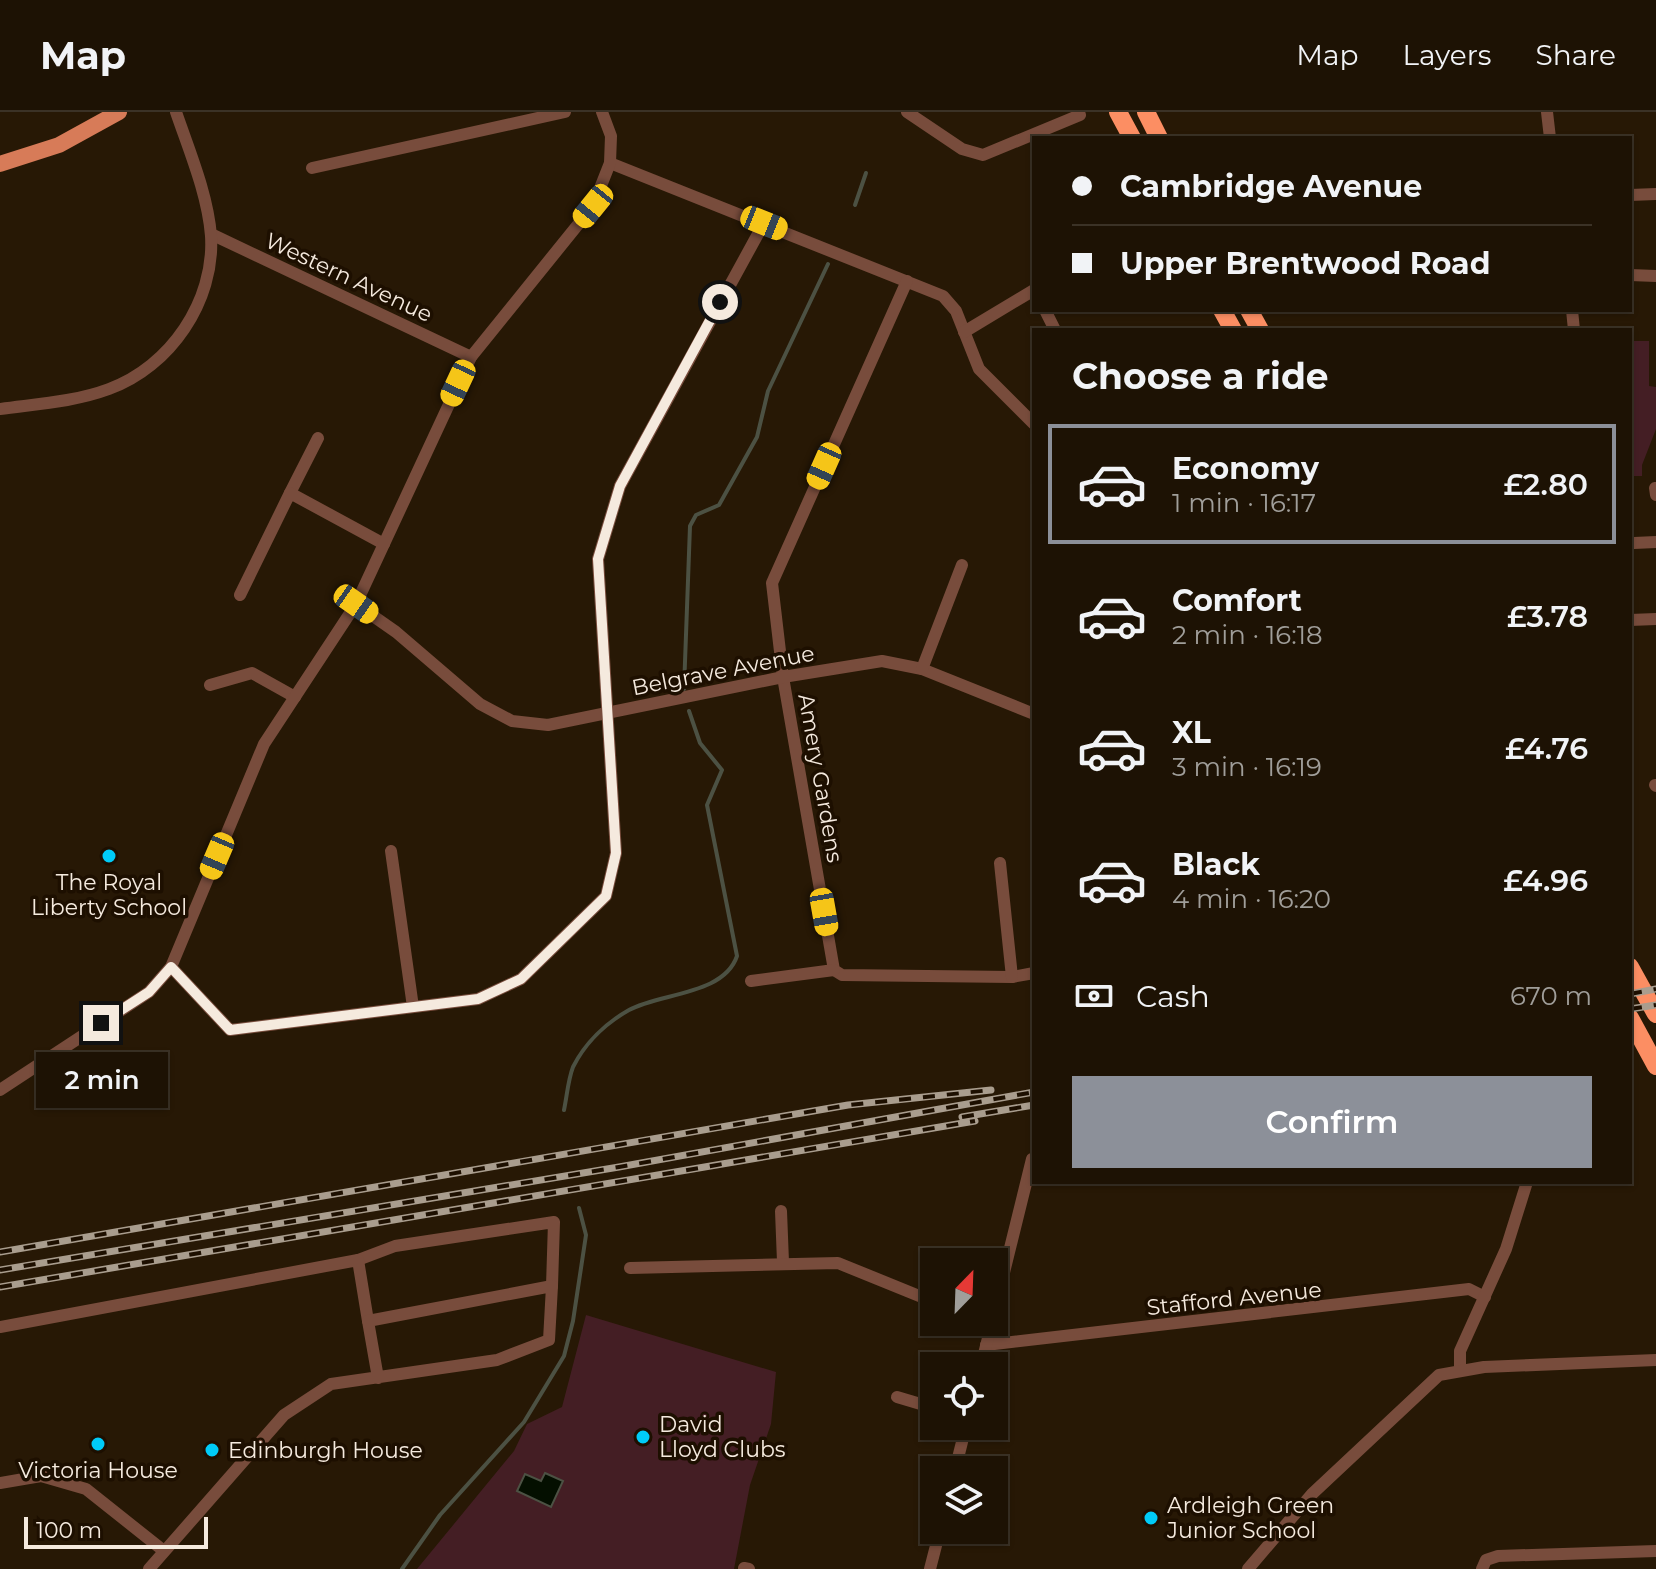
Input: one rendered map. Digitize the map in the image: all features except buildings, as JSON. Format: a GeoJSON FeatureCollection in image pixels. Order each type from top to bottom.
{"type":"FeatureCollection","features":[{"type":"Feature","properties":{"kind":"highway"},"geometry":{"type":"LineString","coordinates":[[1118,112],[1131,136]]}},
{"type":"Feature","properties":{"kind":"highway"},"geometry":{"type":"LineString","coordinates":[[1146,112],[1158,136]]}},
{"type":"Feature","properties":{"kind":"highway"},"geometry":{"type":"LineString","coordinates":[[1632,971],[1656,1014]]}},
{"type":"Feature","properties":{"kind":"highway"},"geometry":{"type":"LineString","coordinates":[[1632,1022],[1656,1065]]}},
{"type":"Feature","properties":{"kind":"main road"},"geometry":{"type":"LineString","coordinates":[[0,164],[59,145],[119,112]]}},
{"type":"Feature","properties":{"kind":"street"},"geometry":{"type":"LineString","coordinates":[[0,409],[107,390],[154,362],[186,327],[198,306],[206,282],[211,234],[176,112]]}},
{"type":"Feature","properties":{"kind":"street"},"geometry":{"type":"LineString","coordinates":[[312,168],[565,112]]}},
{"type":"Feature","properties":{"kind":"street"},"geometry":{"type":"LineString","coordinates":[[0,1090],[149,992],[171,967],[264,744],[356,604],[471,357],[593,206],[610,163],[611,136],[602,112]]}},
{"type":"Feature","properties":{"kind":"street"},"geometry":{"type":"LineString","coordinates":[[907,112],[962,149],[983,155],[1080,115]]}},
{"type":"Feature","properties":{"kind":"street"},"geometry":{"type":"LineString","coordinates":[[1547,112],[1550,136]]}},
{"type":"Feature","properties":{"kind":"street"},"geometry":{"type":"LineString","coordinates":[[610,163],[943,296],[956,311],[979,369],[1032,422]]}},
{"type":"Feature","properties":{"kind":"street"},"geometry":{"type":"LineString","coordinates":[[1632,195],[1656,194]]}},
{"type":"Feature","properties":{"kind":"street"},"geometry":{"type":"LineString","coordinates":[[171,967],[230,1030],[478,999],[521,979],[606,896],[616,853],[598,559],[620,486],[764,223]]}},
{"type":"Feature","properties":{"kind":"street","name":"Western Avenue"},"geometry":{"type":"LineString","coordinates":[[211,234],[471,357]]}},
{"type":"Feature","properties":{"kind":"street"},"geometry":{"type":"LineString","coordinates":[[1632,275],[1656,276]]}},
{"type":"Feature","properties":{"kind":"street","name":"Amery Gardens"},"geometry":{"type":"LineString","coordinates":[[834,970],[783,677],[772,583],[907,281]]}},
{"type":"Feature","properties":{"kind":"street"},"geometry":{"type":"LineString","coordinates":[[964,332],[1032,290]]}},
{"type":"Feature","properties":{"kind":"street"},"geometry":{"type":"LineString","coordinates":[[240,595],[318,438]]}},
{"type":"Feature","properties":{"kind":"street"},"geometry":{"type":"LineString","coordinates":[[1655,488],[1656,495]]}},
{"type":"Feature","properties":{"kind":"street"},"geometry":{"type":"LineString","coordinates":[[290,493],[384,544]]}},
{"type":"Feature","properties":{"kind":"street"},"geometry":{"type":"LineString","coordinates":[[1634,543],[1656,542]]}},
{"type":"Feature","properties":{"kind":"street"},"geometry":{"type":"LineString","coordinates":[[922,669],[962,565]]}},
{"type":"Feature","properties":{"kind":"street","name":"Belgrave Avenue"},"geometry":{"type":"LineString","coordinates":[[356,604],[396,632],[480,704],[512,721],[548,725],[783,677],[882,661],[922,669],[1032,713]]}},
{"type":"Feature","properties":{"kind":"street"},"geometry":{"type":"LineString","coordinates":[[1632,620],[1656,619]]}},
{"type":"Feature","properties":{"kind":"street"},"geometry":{"type":"LineString","coordinates":[[210,685],[252,673],[295,697]]}},
{"type":"Feature","properties":{"kind":"street"},"geometry":{"type":"LineString","coordinates":[[391,851],[413,1007]]}},
{"type":"Feature","properties":{"kind":"street"},"geometry":{"type":"LineString","coordinates":[[1000,863],[1012,977]]}},
{"type":"Feature","properties":{"kind":"street"},"geometry":{"type":"LineString","coordinates":[[751,981],[834,970],[842,975],[1012,977],[1032,973]]}},
{"type":"Feature","properties":{"kind":"street"},"geometry":{"type":"LineString","coordinates":[[1008,1253],[1032,1159]]}},
{"type":"Feature","properties":{"kind":"street"},"geometry":{"type":"LineString","coordinates":[[1460,1369],[1460,1351],[1506,1249],[1526,1184]]}},
{"type":"Feature","properties":{"kind":"street"},"geometry":{"type":"LineString","coordinates":[[781,1211],[783,1262]]}},
{"type":"Feature","properties":{"kind":"street"},"geometry":{"type":"LineString","coordinates":[[0,1327],[358,1260],[395,1246],[554,1222],[549,1340],[497,1360],[331,1384],[284,1415],[149,1569]]}},
{"type":"Feature","properties":{"kind":"street"},"geometry":{"type":"LineString","coordinates":[[358,1260],[378,1378]]}},
{"type":"Feature","properties":{"kind":"street"},"geometry":{"type":"LineString","coordinates":[[630,1268],[838,1263],[920,1296]]}},
{"type":"Feature","properties":{"kind":"street"},"geometry":{"type":"LineString","coordinates":[[368,1321],[552,1286]]}},
{"type":"Feature","properties":{"kind":"street","name":"Stafford Avenue"},"geometry":{"type":"LineString","coordinates":[[986,1345],[1238,1319],[1469,1289],[1485,1297]]}},
{"type":"Feature","properties":{"kind":"street"},"geometry":{"type":"LineString","coordinates":[[984,1352],[988,1336]]}},
{"type":"Feature","properties":{"kind":"street"},"geometry":{"type":"LineString","coordinates":[[1248,1569],[1312,1494],[1382,1425],[1439,1375],[1460,1369],[1656,1360]]}},
{"type":"Feature","properties":{"kind":"street"},"geometry":{"type":"LineString","coordinates":[[897,1397],[920,1404]]}},
{"type":"Feature","properties":{"kind":"street"},"geometry":{"type":"LineString","coordinates":[[0,1483],[41,1476],[86,1489],[164,1551]]}},
{"type":"Feature","properties":{"kind":"street"},"geometry":{"type":"LineString","coordinates":[[930,1569],[936,1544]]}},
{"type":"Feature","properties":{"kind":"street"},"geometry":{"type":"LineString","coordinates":[[1482,1569],[1486,1560],[1498,1556],[1656,1551]]}},
{"type":"Feature","properties":{"kind":"shaded area"},"geometry":{"type":"Polygon","coordinates":[[[1632,341],[1649,341],[1649,386],[1656,387],[1656,429],[1642,465],[1642,476],[1632,476],[1632,341]]]}},
{"type":"Feature","properties":{"kind":"shaded area","name":"David Lloyd Clubs"},"geometry":{"type":"Polygon","coordinates":[[[586,1315],[776,1372],[771,1424],[750,1485],[734,1569],[417,1569],[514,1451],[527,1424],[562,1407],[586,1315]]]}},
{"type":"Feature","properties":{"kind":"shaded area"},"geometry":{"type":"Polygon","coordinates":[[[545,1473],[563,1481],[551,1507],[517,1491],[525,1474],[541,1481],[545,1473]]]}},
{"type":"Feature","properties":{"kind":"waterway"},"geometry":{"type":"LineString","coordinates":[[855,205],[866,173]]}},
{"type":"Feature","properties":{"kind":"waterway"},"geometry":{"type":"LineString","coordinates":[[684,689],[690,526],[696,515],[719,505],[757,437],[768,391],[828,264]]}},
{"type":"Feature","properties":{"kind":"waterway"},"geometry":{"type":"LineString","coordinates":[[564,1110],[573,1067],[604,1027],[642,1004],[705,986],[730,969],[737,956],[707,805],[722,770],[700,743],[689,711]]}},
{"type":"Feature","properties":{"kind":"waterway"},"geometry":{"type":"LineString","coordinates":[[402,1569],[440,1515],[524,1422],[564,1356],[573,1321],[586,1235],[579,1208]]}},
{"type":"Feature","properties":{"kind":"railway"},"geometry":{"type":"LineString","coordinates":[[1632,994],[1656,989]]}},
{"type":"Feature","properties":{"kind":"railway"},"geometry":{"type":"LineString","coordinates":[[1632,1009],[1656,1005]]}},
{"type":"Feature","properties":{"kind":"railway"},"geometry":{"type":"LineString","coordinates":[[0,1252],[848,1105],[991,1090]]}},
{"type":"Feature","properties":{"kind":"railway"},"geometry":{"type":"LineString","coordinates":[[0,1270],[619,1167],[1032,1092]]}},
{"type":"Feature","properties":{"kind":"railway"},"geometry":{"type":"LineString","coordinates":[[962,1117],[1032,1105]]}},
{"type":"Feature","properties":{"kind":"railway"},"geometry":{"type":"LineString","coordinates":[[0,1287],[975,1121]]}},
{"type":"Feature","properties":{"kind":"place","name":"The Royal Liberty School"},"geometry":{"type":"Point","coordinates":[109,856]}},
{"type":"Feature","properties":{"kind":"place","name":"David Lloyd Clubs"},"geometry":{"type":"Point","coordinates":[643,1437]}},
{"type":"Feature","properties":{"kind":"place","name":"Victoria House"},"geometry":{"type":"Point","coordinates":[98,1444]}},
{"type":"Feature","properties":{"kind":"place","name":"Edinburgh House"},"geometry":{"type":"Point","coordinates":[212,1450]}},
{"type":"Feature","properties":{"kind":"place","name":"Ardleigh Green Junior School"},"geometry":{"type":"Point","coordinates":[1151,1518]}},
{"type":"Feature","properties":{"kind":"route"},"geometry":{"type":"LineString","coordinates":[[101,1023],[149,992],[171,967],[230,1030],[478,999],[521,979],[606,896],[616,853],[598,559],[620,486],[720,302]]}}]}
